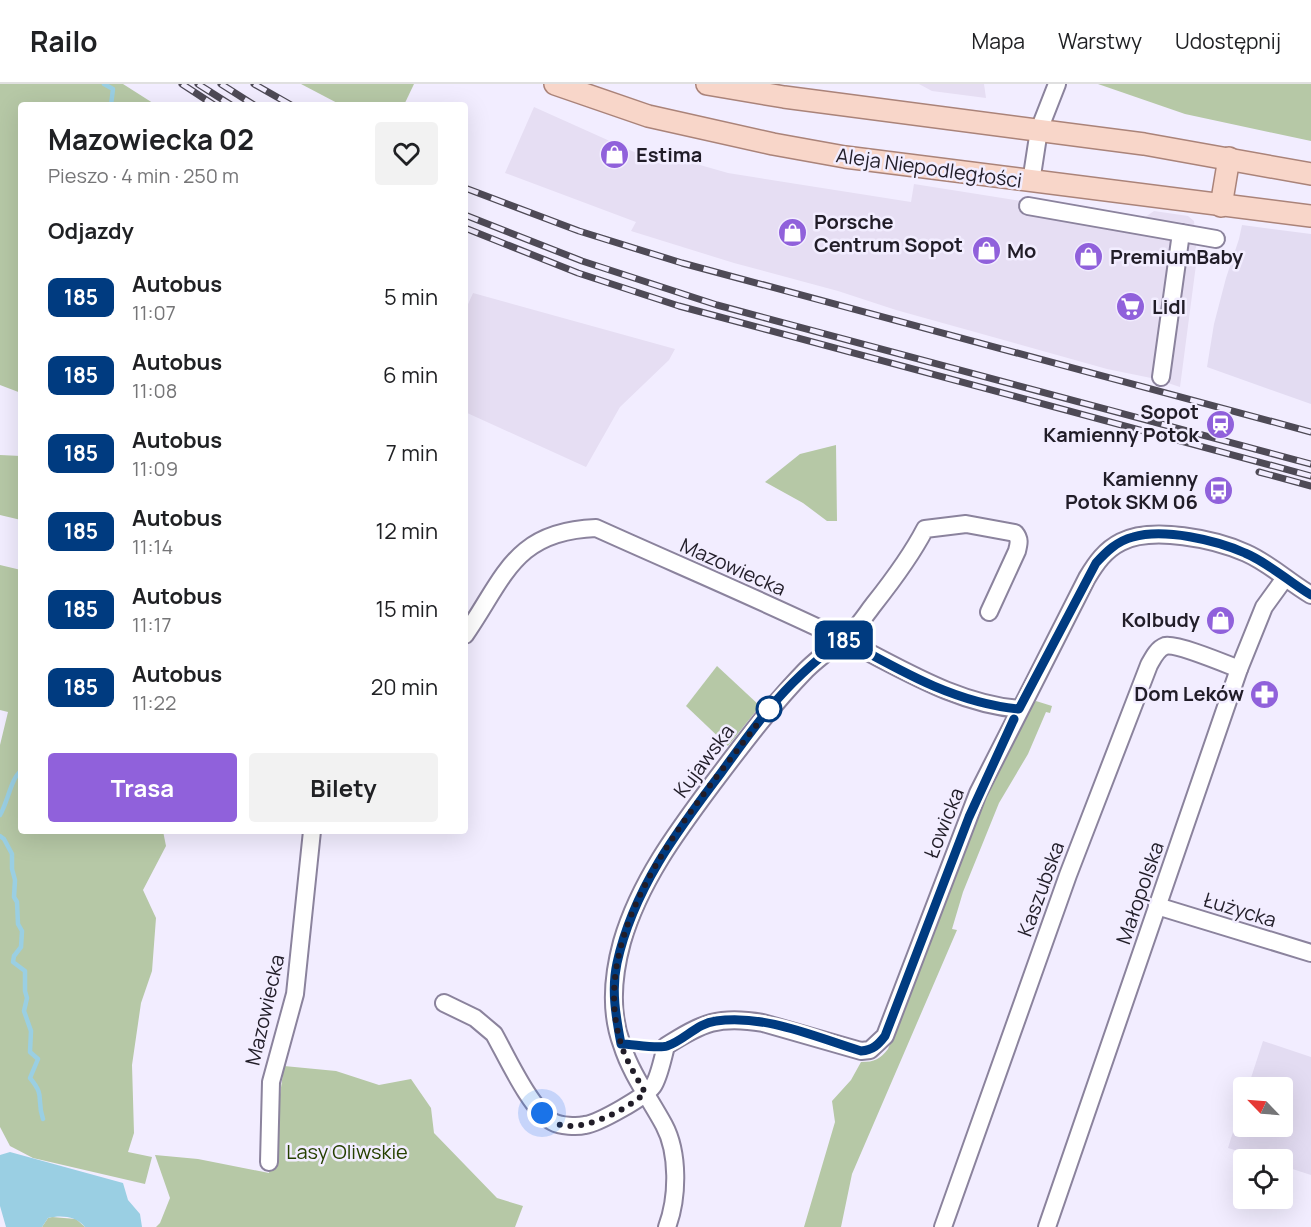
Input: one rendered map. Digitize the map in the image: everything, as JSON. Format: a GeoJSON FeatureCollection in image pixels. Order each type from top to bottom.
{"type":"FeatureCollection","features":[{"type":"Feature","properties":{"kind":"main road","name":"Aleja Niepodległości"},"geometry":{"type":"LineString","coordinates":[[555,84],[648,116],[773,144],[845,157],[1311,216]]}},
{"type":"Feature","properties":{"kind":"main road"},"geometry":{"type":"LineString","coordinates":[[706,84],[1144,144],[1311,174]]}},
{"type":"Feature","properties":{"kind":"main road"},"geometry":{"type":"LineString","coordinates":[[1221,206],[1229,158]]}},
{"type":"Feature","properties":{"kind":"street"},"geometry":{"type":"LineString","coordinates":[[1031,182],[1039,130],[1057,84]]}},
{"type":"Feature","properties":{"kind":"street"},"geometry":{"type":"LineString","coordinates":[[1028,206],[1216,239]]}},
{"type":"Feature","properties":{"kind":"street"},"geometry":{"type":"LineString","coordinates":[[1161,377],[1181,233]]}},
{"type":"Feature","properties":{"kind":"street","name":"Kujawska"},"geometry":{"type":"LineString","coordinates":[[667,1227],[672,1213],[676,1173],[665,1127],[621,1044],[614,984],[623,941],[651,873],[680,828],[770,707],[808,668],[855,629],[914,551],[925,529],[966,524],[1015,533],[1020,542],[989,612]]}},
{"type":"Feature","properties":{"kind":"street","name":"Mazowiecka"},"geometry":{"type":"LineString","coordinates":[[468,630],[513,562],[527,548],[550,536],[579,528],[596,528],[843,639],[950,694],[986,704],[1019,709]]}},
{"type":"Feature","properties":{"kind":"street","name":"Łowicka"},"geometry":{"type":"LineString","coordinates":[[645,1093],[654,1086],[666,1046],[694,1029],[715,1021],[748,1020],[763,1023],[861,1051],[870,1050],[885,1036],[969,817],[1019,709],[1096,563],[1106,551],[1134,536],[1188,536],[1213,540],[1246,553],[1311,595]]}},
{"type":"Feature","properties":{"kind":"street","name":"Małopolska"},"geometry":{"type":"LineString","coordinates":[[1047,1227],[1239,669],[1264,607],[1285,579]]}},
{"type":"Feature","properties":{"kind":"street","name":"Kaszubska"},"geometry":{"type":"LineString","coordinates":[[943,1227],[1068,875],[1149,665],[1156,653],[1165,646],[1176,646],[1239,669]]}},
{"type":"Feature","properties":{"kind":"street","name":"Mazowiecka"},"geometry":{"type":"LineString","coordinates":[[269,1162],[271,1082],[295,994],[312,834]]}},
{"type":"Feature","properties":{"kind":"street","name":"Łużycka"},"geometry":{"type":"LineString","coordinates":[[1157,906],[1311,953]]}},
{"type":"Feature","properties":{"kind":"street"},"geometry":{"type":"LineString","coordinates":[[444,1003],[475,1018],[494,1034],[533,1102],[555,1123],[586,1125],[638,1100],[645,1093]]}},
{"type":"Feature","properties":{"kind":"shaded area"},"geometry":{"type":"Polygon","coordinates":[[[919,84],[984,84],[986,98],[932,91],[919,84]]]}},
{"type":"Feature","properties":{"kind":"shaded area"},"geometry":{"type":"Polygon","coordinates":[[[534,107],[661,164],[665,155],[728,173],[911,202],[914,184],[1141,220],[1154,211],[1188,216],[1194,221],[1197,257],[1180,387],[896,310],[631,231],[636,222],[505,173],[534,107]]]}},
{"type":"Feature","properties":{"kind":"shaded area"},"geometry":{"type":"Polygon","coordinates":[[[1242,225],[1311,234],[1311,404],[1207,367],[1214,324],[1242,225]]]}},
{"type":"Feature","properties":{"kind":"shaded area"},"geometry":{"type":"Polygon","coordinates":[[[473,293],[675,349],[669,360],[620,407],[586,467],[468,413],[468,304],[473,293]]]}},
{"type":"Feature","properties":{"kind":"shaded area"},"geometry":{"type":"Polygon","coordinates":[[[1263,1041],[1311,1057],[1311,1175],[1293,1169],[1293,1149],[1228,1148],[1233,1132],[1233,1137],[1293,1137],[1293,1077],[1251,1077],[1263,1041]]]}},
{"type":"Feature","properties":{"kind":"green space"},"geometry":{"type":"Polygon","coordinates":[[[0,84],[123,84],[151,102],[18,102],[18,392],[0,385],[0,84]]]}},
{"type":"Feature","properties":{"kind":"green space"},"geometry":{"type":"Polygon","coordinates":[[[301,84],[414,84],[405,102],[335,102],[301,84]]]}},
{"type":"Feature","properties":{"kind":"green space"},"geometry":{"type":"Polygon","coordinates":[[[1098,84],[1311,84],[1311,141],[1185,114],[1098,84]]]}},
{"type":"Feature","properties":{"kind":"green space"},"geometry":{"type":"Polygon","coordinates":[[[836,445],[837,521],[827,521],[803,503],[765,482],[800,454],[836,445]]]}},
{"type":"Feature","properties":{"kind":"green space"},"geometry":{"type":"Polygon","coordinates":[[[0,455],[18,456],[18,519],[0,515],[0,455]]]}},
{"type":"Feature","properties":{"kind":"green space"},"geometry":{"type":"Polygon","coordinates":[[[0,565],[18,569],[18,834],[164,834],[166,846],[143,890],[156,918],[152,971],[141,1003],[132,1065],[134,1133],[128,1152],[152,1157],[145,1184],[33,1158],[10,1146],[0,1127],[0,745],[8,712],[0,710],[0,565]]]}},
{"type":"Feature","properties":{"kind":"green space"},"geometry":{"type":"Polygon","coordinates":[[[717,666],[760,706],[728,746],[686,706],[717,666]]]}},
{"type":"Feature","properties":{"kind":"green space"},"geometry":{"type":"Polygon","coordinates":[[[1036,701],[1052,706],[1050,713],[1046,712],[1028,754],[999,803],[963,892],[952,929],[957,930],[852,1174],[841,1227],[804,1227],[835,1122],[832,1101],[851,1080],[861,1062],[877,1059],[888,1049],[987,792],[1036,701]]]}},
{"type":"Feature","properties":{"kind":"green space","name":"Lasy Oliwskie"},"geometry":{"type":"Polygon","coordinates":[[[284,1066],[336,1071],[379,1085],[411,1079],[431,1108],[434,1133],[497,1198],[523,1206],[515,1227],[156,1227],[160,1223],[170,1198],[155,1155],[198,1159],[269,1173],[284,1066]]]}},
{"type":"Feature","properties":{"kind":"green space"},"geometry":{"type":"Polygon","coordinates":[[[48,1218],[76,1219],[85,1227],[42,1227],[48,1218]]]}},
{"type":"Feature","properties":{"kind":"water"},"geometry":{"type":"Polygon","coordinates":[[[10,1152],[123,1183],[128,1200],[140,1214],[142,1227],[85,1227],[68,1217],[58,1217],[48,1218],[42,1227],[6,1227],[0,1206],[0,1155],[10,1152]]]}},
{"type":"Feature","properties":{"kind":"waterway"},"geometry":{"type":"LineString","coordinates":[[104,84],[113,89],[111,102]]}},
{"type":"Feature","properties":{"kind":"waterway"},"geometry":{"type":"LineString","coordinates":[[0,815],[18,774]]}},
{"type":"Feature","properties":{"kind":"waterway"},"geometry":{"type":"LineString","coordinates":[[0,836],[12,854],[14,897],[17,902],[18,924],[22,931],[21,947],[14,956],[13,962],[25,971],[27,998],[24,1011],[31,1031],[30,1052],[38,1059],[30,1078],[38,1090],[43,1119]]}},
{"type":"Feature","properties":{"kind":"railway"},"geometry":{"type":"LineString","coordinates":[[182,84],[209,102]]}},
{"type":"Feature","properties":{"kind":"railway"},"geometry":{"type":"LineString","coordinates":[[198,84],[226,102]]}},
{"type":"Feature","properties":{"kind":"railway"},"geometry":{"type":"LineString","coordinates":[[221,84],[249,102]]}},
{"type":"Feature","properties":{"kind":"railway"},"geometry":{"type":"LineString","coordinates":[[254,84],[286,102]]}},
{"type":"Feature","properties":{"kind":"railway"},"geometry":{"type":"LineString","coordinates":[[468,189],[579,231],[682,263],[1311,432]]}},
{"type":"Feature","properties":{"kind":"railway"},"geometry":{"type":"LineString","coordinates":[[468,216],[582,261],[717,305],[1311,464]]}},
{"type":"Feature","properties":{"kind":"railway"},"geometry":{"type":"LineString","coordinates":[[468,229],[578,273],[679,306],[1311,476]]}},
{"type":"Feature","properties":{"kind":"railway"},"geometry":{"type":"LineString","coordinates":[[1259,472],[1311,486]]}},
{"type":"Feature","properties":{"kind":"bus line","name":"185"},"geometry":{"type":"LineString","coordinates":[[1014,719],[978,793],[885,1036],[877,1045],[870,1050],[861,1051],[779,1026],[748,1020],[715,1021],[705,1024],[666,1046],[621,1044],[614,984],[617,965],[636,905],[651,873],[680,828],[770,707],[808,668],[843,639],[950,694],[1004,708],[1019,709],[1096,563],[1106,551],[1134,536],[1188,536],[1213,540],[1246,553],[1311,595]]}},
{"type":"Feature","properties":{"kind":"place","name":"Estima"},"geometry":{"type":"Point","coordinates":[615,155]}},
{"type":"Feature","properties":{"kind":"place","name":"Porsche Centrum Sopot"},"geometry":{"type":"Point","coordinates":[793,233]}},
{"type":"Feature","properties":{"kind":"place","name":"Mo"},"geometry":{"type":"Point","coordinates":[986,251]}},
{"type":"Feature","properties":{"kind":"place","name":"PremiumBaby"},"geometry":{"type":"Point","coordinates":[1089,257]}},
{"type":"Feature","properties":{"kind":"place","name":"Lidl"},"geometry":{"type":"Point","coordinates":[1131,307]}},
{"type":"Feature","properties":{"kind":"place","name":"Sopot Kamienny Potok"},"geometry":{"type":"Point","coordinates":[1220,424]}},
{"type":"Feature","properties":{"kind":"place","name":"Kamienny Potok SKM 06"},"geometry":{"type":"Point","coordinates":[1219,491]}},
{"type":"Feature","properties":{"kind":"place","name":"Kolbudy"},"geometry":{"type":"Point","coordinates":[1221,620]}},
{"type":"Feature","properties":{"kind":"place","name":"Dom Leków"},"geometry":{"type":"Point","coordinates":[1265,694]}},
{"type":"Feature","properties":{"kind":"route"},"geometry":{"type":"LineString","coordinates":[[542,1113],[555,1123],[586,1125],[638,1100],[645,1093],[621,1044],[616,1015],[614,984],[623,941],[651,873],[680,828],[770,707],[769,709]]}}]}
